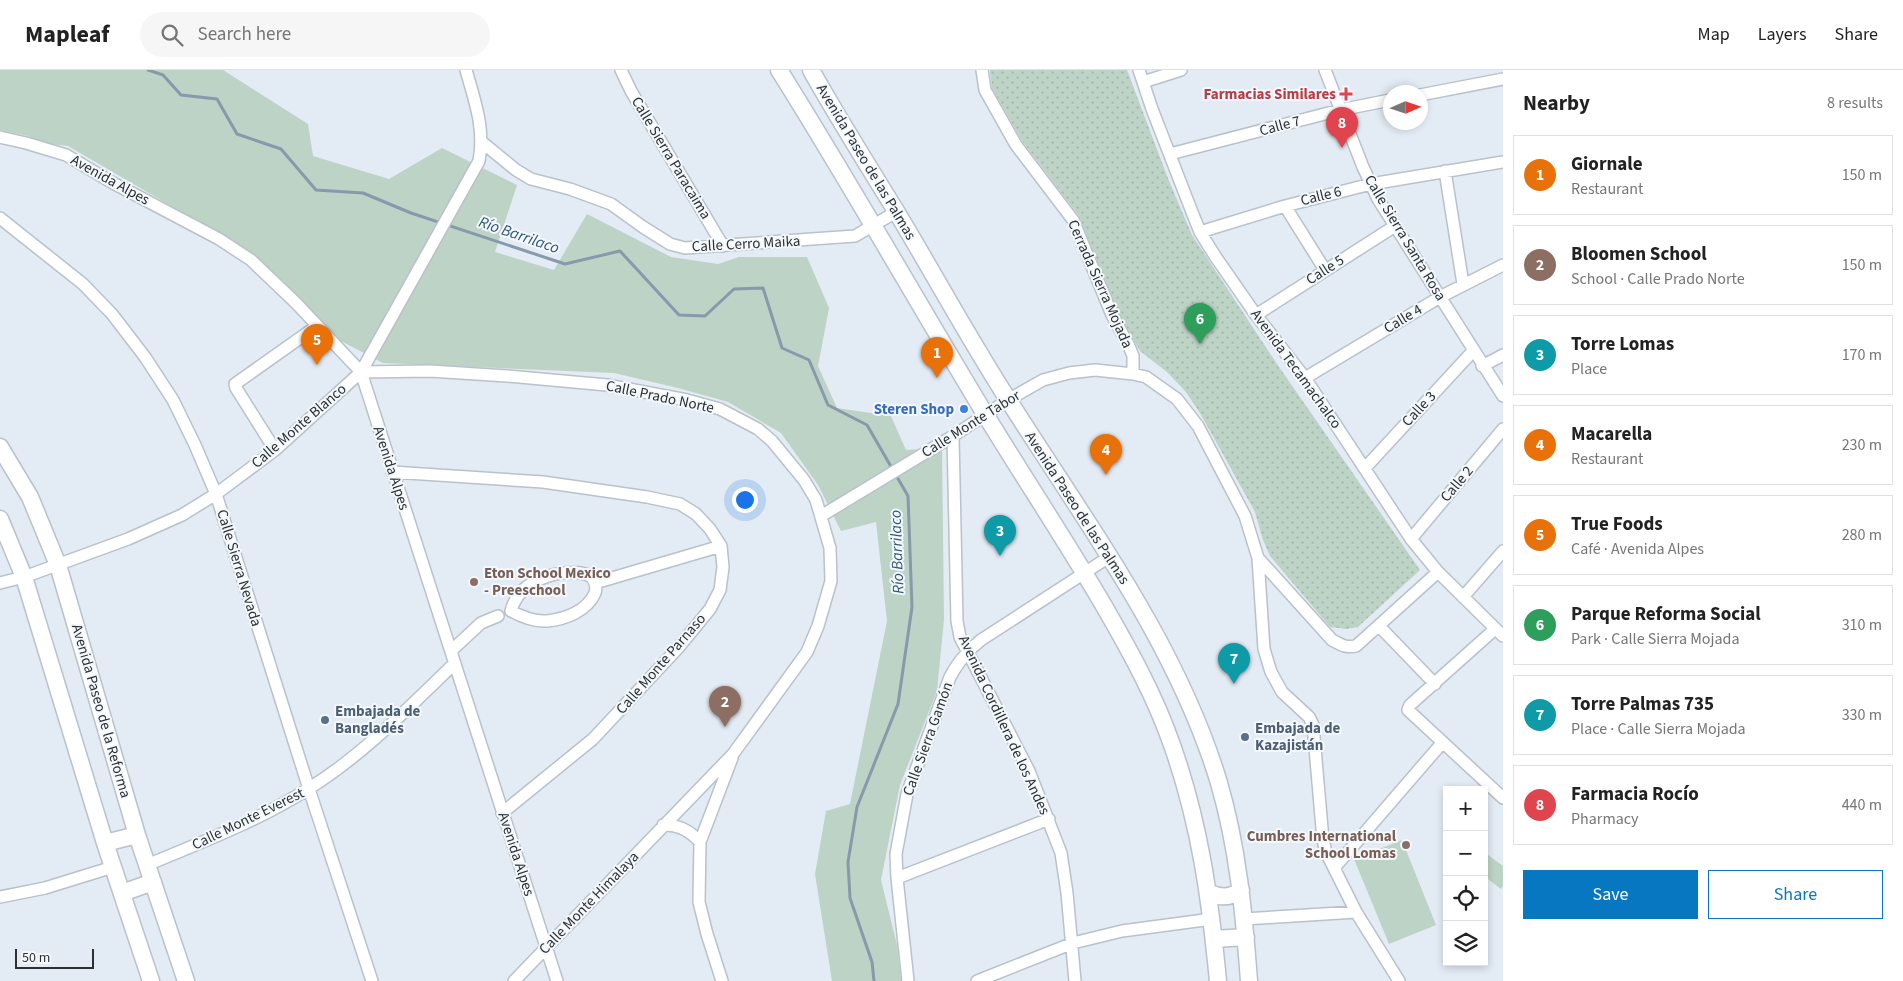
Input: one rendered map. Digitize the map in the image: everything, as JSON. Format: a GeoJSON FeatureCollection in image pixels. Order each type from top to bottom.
{"type":"FeatureCollection","features":[{"type":"Feature","properties":{"kind":"main road","name":"Avenida Paseo de las Palmas"},"geometry":{"type":"LineString","coordinates":[[779,70],[985,414],[1085,573],[1147,685],[1172,743],[1190,801],[1209,893],[1218,981]]}},
{"type":"Feature","properties":{"kind":"main road","name":"Avenida Paseo de las Palmas"},"geometry":{"type":"LineString","coordinates":[[811,70],[1008,400],[1151,626],[1179,679],[1200,730],[1218,781],[1228,817],[1241,890],[1249,981]]}},
{"type":"Feature","properties":{"kind":"main road","name":"Avenida Paseo de la Reforma"},"geometry":{"type":"LineString","coordinates":[[0,447],[30,497],[58,565],[137,835],[186,981]]}},
{"type":"Feature","properties":{"kind":"main road"},"geometry":{"type":"LineString","coordinates":[[0,519],[24,577],[105,844],[151,981]]}},
{"type":"Feature","properties":{"kind":"main road"},"geometry":{"type":"LineString","coordinates":[[105,844],[137,835]]}},
{"type":"Feature","properties":{"kind":"main road"},"geometry":{"type":"LineString","coordinates":[[122,893],[153,882]]}},
{"type":"Feature","properties":{"kind":"main road"},"geometry":{"type":"LineString","coordinates":[[1209,893],[1217,896],[1230,896],[1241,890]]}},
{"type":"Feature","properties":{"kind":"main road"},"geometry":{"type":"LineString","coordinates":[[1214,940],[1246,936]]}},
{"type":"Feature","properties":{"kind":"street"},"geometry":{"type":"LineString","coordinates":[[466,70],[480,120],[483,143]]}},
{"type":"Feature","properties":{"kind":"street","name":"Calle Sierra Paracaima"},"geometry":{"type":"LineString","coordinates":[[621,70],[631,92],[723,246]]}},
{"type":"Feature","properties":{"kind":"street","name":"Cerrada Sierra Mojada"},"geometry":{"type":"LineString","coordinates":[[982,70],[985,90],[1016,145],[1073,220],[1112,315],[1133,356],[1132,374]]}},
{"type":"Feature","properties":{"kind":"street"},"geometry":{"type":"LineString","coordinates":[[1141,76],[1182,70]]}},
{"type":"Feature","properties":{"kind":"street","name":"Calle Sierra Santa Rosa"},"geometry":{"type":"LineString","coordinates":[[1325,70],[1371,184],[1482,366],[1503,396]]}},
{"type":"Feature","properties":{"kind":"street","name":"Avenida Tecamachalco"},"geometry":{"type":"LineString","coordinates":[[1141,76],[1200,232],[1256,315],[1305,378],[1410,539],[1438,572],[1499,633]]}},
{"type":"Feature","properties":{"kind":"street"},"geometry":{"type":"LineString","coordinates":[[1428,93],[1503,79]]}},
{"type":"Feature","properties":{"kind":"street","name":"Calle 7"},"geometry":{"type":"LineString","coordinates":[[1170,154],[1340,110],[1383,101]]}},
{"type":"Feature","properties":{"kind":"street","name":"Avenida Alpes"},"geometry":{"type":"LineString","coordinates":[[0,137],[66,155],[113,183],[219,239],[251,260],[296,302],[361,372],[502,813],[558,981]]}},
{"type":"Feature","properties":{"kind":"street","name":"Calle Monte Blanco"},"geometry":{"type":"LineString","coordinates":[[0,583],[24,577],[128,539],[182,515],[216,494],[275,450],[361,372],[476,168],[483,143]]}},
{"type":"Feature","properties":{"kind":"street","name":"Calle Cerro Maika"},"geometry":{"type":"LineString","coordinates":[[483,143],[516,170],[531,178],[570,189],[611,204],[642,227],[670,244],[685,248],[854,236],[896,212]]}},
{"type":"Feature","properties":{"kind":"street","name":"Calle 6"},"geometry":{"type":"LineString","coordinates":[[1200,232],[1285,206],[1371,184],[1503,162]]}},
{"type":"Feature","properties":{"kind":"street"},"geometry":{"type":"LineString","coordinates":[[1445,171],[1463,284]]}},
{"type":"Feature","properties":{"kind":"street"},"geometry":{"type":"LineString","coordinates":[[1285,206],[1325,270]]}},
{"type":"Feature","properties":{"kind":"street","name":"Calle Sierra Nevada"},"geometry":{"type":"LineString","coordinates":[[0,218],[83,284],[112,314],[145,357],[173,400],[196,445],[216,494],[372,981]]}},
{"type":"Feature","properties":{"kind":"street","name":"Calle 5"},"geometry":{"type":"LineString","coordinates":[[1256,315],[1395,226]]}},
{"type":"Feature","properties":{"kind":"street","name":"Calle 4"},"geometry":{"type":"LineString","coordinates":[[1305,378],[1440,297],[1503,265]]}},
{"type":"Feature","properties":{"kind":"street"},"geometry":{"type":"LineString","coordinates":[[275,450],[235,384],[317,326]]}},
{"type":"Feature","properties":{"kind":"street","name":"Calle 3"},"geometry":{"type":"LineString","coordinates":[[1365,468],[1473,351]]}},
{"type":"Feature","properties":{"kind":"street"},"geometry":{"type":"LineString","coordinates":[[1482,366],[1503,355]]}},
{"type":"Feature","properties":{"kind":"street","name":"Calle Monte Tabor"},"geometry":{"type":"LineString","coordinates":[[821,516],[860,494],[985,414],[1043,380],[1069,372],[1096,370],[1146,377],[1177,399],[1198,426],[1245,516],[1258,558]]}},
{"type":"Feature","properties":{"kind":"street","name":"Calle Prado Norte"},"geometry":{"type":"LineString","coordinates":[[361,372],[449,372],[507,376],[607,385],[687,400],[720,410],[758,429],[772,441],[804,480],[816,500],[830,548],[831,581],[818,626],[807,652],[733,754],[663,826]]}},
{"type":"Feature","properties":{"kind":"street","name":"Calle 2"},"geometry":{"type":"LineString","coordinates":[[1410,539],[1503,429]]}},
{"type":"Feature","properties":{"kind":"street","name":"Avenida Cordillera de los Andes"},"geometry":{"type":"LineString","coordinates":[[953,436],[957,621],[966,651],[1018,747],[1049,819],[1061,853],[1068,893],[1075,981]]}},
{"type":"Feature","properties":{"kind":"street"},"geometry":{"type":"LineString","coordinates":[[392,472],[543,482],[664,500],[680,504],[696,514],[710,529],[721,546],[595,583]]}},
{"type":"Feature","properties":{"kind":"street","name":"Calle Monte Parnaso"},"geometry":{"type":"LineString","coordinates":[[502,813],[593,739],[678,648],[710,609],[720,590],[723,567],[721,546]]}},
{"type":"Feature","properties":{"kind":"street"},"geometry":{"type":"LineString","coordinates":[[1463,596],[1503,551]]}},
{"type":"Feature","properties":{"kind":"street"},"geometry":{"type":"LineString","coordinates":[[966,651],[1109,557]]}},
{"type":"Feature","properties":{"kind":"street"},"geometry":{"type":"LineString","coordinates":[[1258,558],[1332,640],[1344,646],[1356,646],[1438,572]]}},
{"type":"Feature","properties":{"kind":"street"},"geometry":{"type":"LineString","coordinates":[[1258,558],[1264,649],[1271,672],[1282,692],[1309,718],[1313,726],[1322,840],[1326,852],[1356,912],[1399,981]]}},
{"type":"Feature","properties":{"kind":"street"},"geometry":{"type":"LineString","coordinates":[[560,573],[584,574],[592,577],[595,583],[596,590],[592,600],[582,610],[567,616],[547,621],[533,620],[523,618],[511,611],[514,600],[520,592],[532,582],[544,576],[560,573]]}},
{"type":"Feature","properties":{"kind":"street"},"geometry":{"type":"LineString","coordinates":[[451,651],[481,623],[498,616]]}},
{"type":"Feature","properties":{"kind":"street"},"geometry":{"type":"LineString","coordinates":[[1379,626],[1435,684]]}},
{"type":"Feature","properties":{"kind":"street"},"geometry":{"type":"LineString","coordinates":[[1499,633],[1410,705],[1408,710],[1503,798]]}},
{"type":"Feature","properties":{"kind":"street","name":"Calle Sierra Gamón"},"geometry":{"type":"LineString","coordinates":[[908,981],[896,854],[907,794],[950,677],[966,651]]}},
{"type":"Feature","properties":{"kind":"street","name":"Calle Monte Everest"},"geometry":{"type":"LineString","coordinates":[[147,865],[229,830],[309,789],[363,748],[455,663]]}},
{"type":"Feature","properties":{"kind":"street"},"geometry":{"type":"LineString","coordinates":[[1335,867],[1442,742]]}},
{"type":"Feature","properties":{"kind":"street","name":"Calle Prado Norte"},"geometry":{"type":"LineString","coordinates":[[722,981],[699,902],[700,842],[733,754]]}},
{"type":"Feature","properties":{"kind":"street"},"geometry":{"type":"LineString","coordinates":[[897,878],[1049,819]]}},
{"type":"Feature","properties":{"kind":"street"},"geometry":{"type":"LineString","coordinates":[[663,826],[672,826],[691,832],[700,842]]}},
{"type":"Feature","properties":{"kind":"street","name":"Calle Monte Himalaya"},"geometry":{"type":"LineString","coordinates":[[514,981],[663,826]]}},
{"type":"Feature","properties":{"kind":"street"},"geometry":{"type":"LineString","coordinates":[[0,897],[45,888],[113,866]]}},
{"type":"Feature","properties":{"kind":"street"},"geometry":{"type":"LineString","coordinates":[[1244,919],[1356,912]]}},
{"type":"Feature","properties":{"kind":"street"},"geometry":{"type":"LineString","coordinates":[[977,981],[1073,943],[1122,931],[1212,919]]}},
{"type":"Feature","properties":{"kind":"green space"},"geometry":{"type":"Polygon","coordinates":[[[0,70],[223,70],[308,124],[313,156],[389,179],[442,148],[517,185],[495,252],[554,270],[587,214],[671,257],[718,264],[739,257],[807,257],[829,308],[818,366],[837,408],[891,416],[906,450],[942,448],[944,619],[937,691],[900,785],[881,880],[897,945],[901,981],[832,981],[815,874],[826,811],[850,804],[887,621],[876,522],[841,531],[818,485],[781,433],[728,402],[614,373],[383,363],[341,341],[287,287],[252,256],[221,235],[68,146],[43,143],[28,136],[0,130],[0,70]]]}},
{"type":"Feature","properties":{"kind":"green space"},"geometry":{"type":"Polygon","coordinates":[[[990,70],[1127,70],[1169,181],[1192,235],[1277,364],[1420,570],[1358,627],[1346,629],[1330,627],[1270,556],[1255,512],[1200,413],[1186,392],[1167,372],[1140,351],[1117,311],[1079,216],[1022,141],[992,88],[990,70]]]}},
{"type":"Feature","properties":{"kind":"green space"},"geometry":{"type":"Polygon","coordinates":[[[1402,840],[1436,925],[1389,944],[1354,859],[1402,840]]]}},
{"type":"Feature","properties":{"kind":"green space"},"geometry":{"type":"Polygon","coordinates":[[[1488,855],[1503,866],[1503,886],[1501,889],[1488,879],[1488,855]]]}},
{"type":"Feature","properties":{"kind":"waterway","name":"Río Barrilaco"},"geometry":{"type":"LineString","coordinates":[[148,70],[163,75],[181,95],[217,99],[237,134],[281,149],[316,190],[363,193],[411,213],[565,264],[620,251],[679,315],[705,316],[734,289],[763,288],[782,348],[809,360],[828,405],[867,425],[908,496],[912,607],[898,704],[857,807],[848,862],[850,898],[872,962],[874,981]]}},
{"type":"Feature","properties":{"kind":"place","name":"Farmacias Similares"},"geometry":{"type":"Point","coordinates":[1346,94]}},
{"type":"Feature","properties":{"kind":"place","name":"Farmacia Rocío"},"geometry":{"type":"Point","coordinates":[1342,148]}},
{"type":"Feature","properties":{"kind":"place","name":"Parque Reforma Social"},"geometry":{"type":"Point","coordinates":[1200,344]}},
{"type":"Feature","properties":{"kind":"place","name":"True Foods"},"geometry":{"type":"Point","coordinates":[317,365]}},
{"type":"Feature","properties":{"kind":"place","name":"Giornale"},"geometry":{"type":"Point","coordinates":[937,378]}},
{"type":"Feature","properties":{"kind":"place","name":"Steren Shop"},"geometry":{"type":"Point","coordinates":[964,409]}},
{"type":"Feature","properties":{"kind":"place","name":"Macarella"},"geometry":{"type":"Point","coordinates":[1106,475]}},
{"type":"Feature","properties":{"kind":"place","name":"Torre Lomas"},"geometry":{"type":"Point","coordinates":[1000,556]}},
{"type":"Feature","properties":{"kind":"place","name":"Eton School Mexico - Preeschool"},"geometry":{"type":"Point","coordinates":[474,582]}},
{"type":"Feature","properties":{"kind":"place","name":"Torre Palmas 735"},"geometry":{"type":"Point","coordinates":[1234,684]}},
{"type":"Feature","properties":{"kind":"place","name":"Embajada de Bangladés"},"geometry":{"type":"Point","coordinates":[325,720]}},
{"type":"Feature","properties":{"kind":"place","name":"Bloomen School"},"geometry":{"type":"Point","coordinates":[725,727]}},
{"type":"Feature","properties":{"kind":"place","name":"Embajada de Kazajistán"},"geometry":{"type":"Point","coordinates":[1245,737]}},
{"type":"Feature","properties":{"kind":"place","name":"Cumbres International School Lomas"},"geometry":{"type":"Point","coordinates":[1406,845]}}]}
